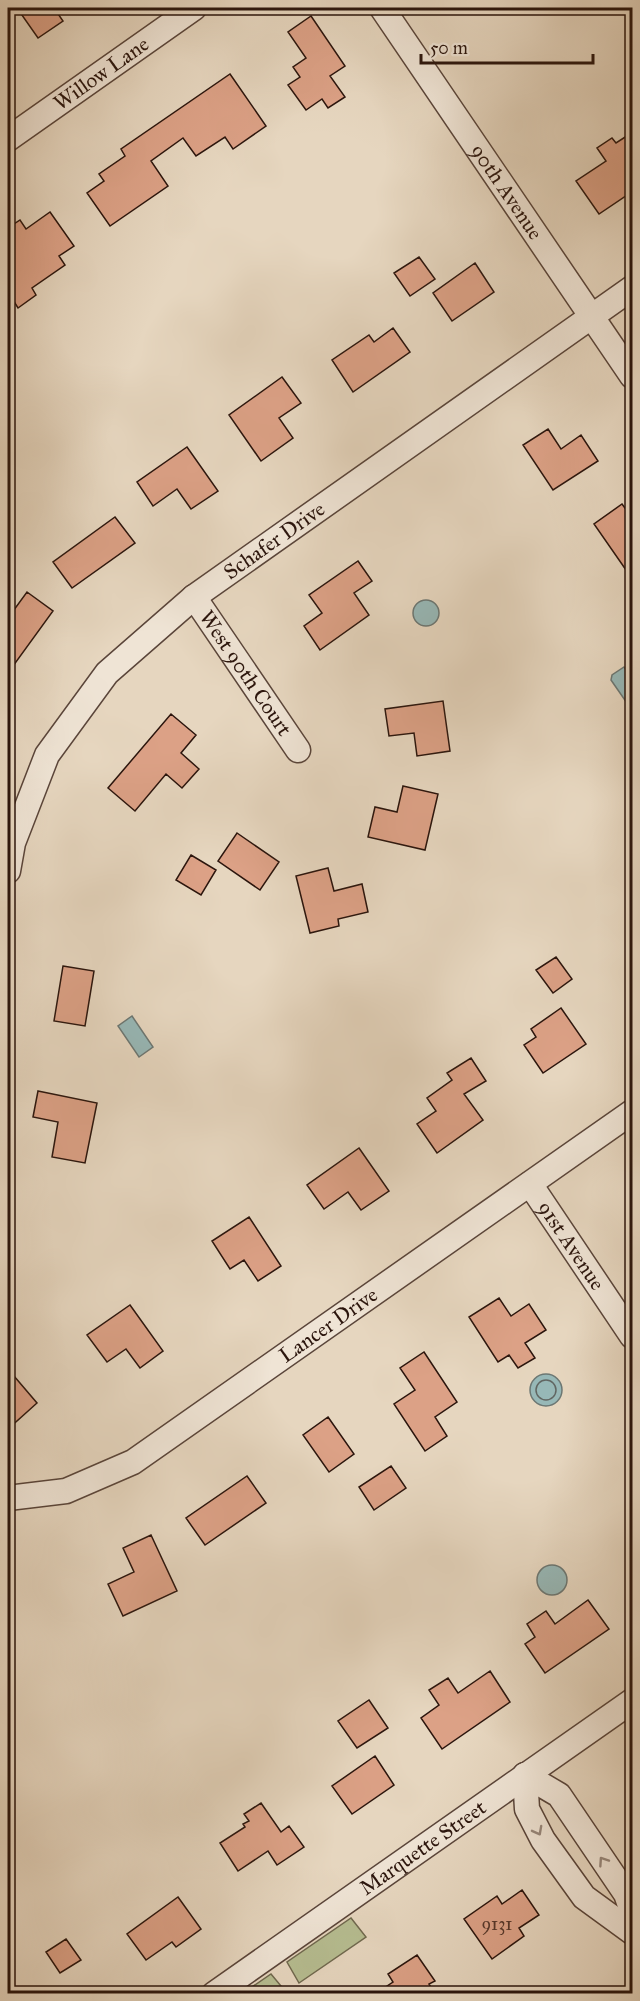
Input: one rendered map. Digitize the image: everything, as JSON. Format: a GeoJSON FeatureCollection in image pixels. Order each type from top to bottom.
{"type":"FeatureCollection","features":[{"type":"Feature","properties":{"kind":"street","name":"Willow Lane"},"geometry":{"type":"LineString","coordinates":[[8,139],[194,8]]}},
{"type":"Feature","properties":{"kind":"street","name":"90th Avenue"},"geometry":{"type":"LineString","coordinates":[[382,8],[633,376]]}},
{"type":"Feature","properties":{"kind":"street","name":"Schafer Drive"},"geometry":{"type":"LineString","coordinates":[[8,871],[13,843],[47,755],[107,673],[194,597],[633,288]]}},
{"type":"Feature","properties":{"kind":"street","name":"West 90th Court"},"geometry":{"type":"LineString","coordinates":[[194,597],[298,750]]}},
{"type":"Feature","properties":{"kind":"street","name":"Lancer Drive"},"geometry":{"type":"LineString","coordinates":[[8,1498],[66,1491],[133,1462],[633,1112]]}},
{"type":"Feature","properties":{"kind":"street","name":"91st Avenue"},"geometry":{"type":"LineString","coordinates":[[530,1184],[633,1336]]}},
{"type":"Feature","properties":{"kind":"street","name":"Marquette Street"},"geometry":{"type":"LineString","coordinates":[[214,1994],[633,1701]]}},
{"type":"Feature","properties":{"kind":"street"},"geometry":{"type":"LineString","coordinates":[[525,1775],[559,1795],[626,1894],[633,1911]]}},
{"type":"Feature","properties":{"kind":"street"},"geometry":{"type":"LineString","coordinates":[[525,1775],[526,1809],[543,1840],[584,1897],[633,1932]]}},
{"type":"Feature","properties":{"kind":"green space"},"geometry":{"type":"Polygon","coordinates":[[[351,1918],[366,1937],[299,1983],[287,1962],[351,1918]]]}},
{"type":"Feature","properties":{"kind":"green space"},"geometry":{"type":"Polygon","coordinates":[[[271,1974],[286,1992],[243,1993],[271,1974]]]}},
{"type":"Feature","properties":{"kind":"water"},"geometry":{"type":"Polygon","coordinates":[[[426,600],[436,603],[439,613],[436,623],[426,626],[416,623],[413,613],[416,603],[426,600]]]}},
{"type":"Feature","properties":{"kind":"water"},"geometry":{"type":"Polygon","coordinates":[[[624,667],[632,678],[632,706],[629,706],[611,680],[612,675],[624,667]]]}},
{"type":"Feature","properties":{"kind":"water"},"geometry":{"type":"Polygon","coordinates":[[[132,1016],[153,1047],[139,1057],[118,1026],[132,1016]]]}},
{"type":"Feature","properties":{"kind":"water"},"geometry":{"type":"Polygon","coordinates":[[[546,1374],[557,1379],[562,1390],[557,1401],[546,1406],[535,1401],[530,1390],[535,1379],[546,1374]]]}},
{"type":"Feature","properties":{"kind":"water"},"geometry":{"type":"Polygon","coordinates":[[[552,1565],[563,1569],[567,1580],[563,1591],[552,1595],[541,1591],[537,1580],[541,1569],[552,1565]]]}},
{"type":"Feature","properties":{"kind":"building"},"geometry":{"type":"Polygon","coordinates":[[[17,8],[54,8],[63,21],[38,38],[17,8]]]}},
{"type":"Feature","properties":{"kind":"building"},"geometry":{"type":"Polygon","coordinates":[[[311,16],[345,66],[330,76],[345,97],[328,108],[322,99],[306,110],[288,85],[300,77],[293,67],[306,58],[288,32],[311,16]]]}},
{"type":"Feature","properties":{"kind":"building"},"geometry":{"type":"Polygon","coordinates":[[[230,74],[266,126],[233,149],[225,137],[196,156],[183,138],[151,161],[168,186],[110,226],[87,193],[104,181],[99,174],[125,156],[121,149],[230,74]]]}},
{"type":"Feature","properties":{"kind":"building"},"geometry":{"type":"Polygon","coordinates":[[[633,132],[633,191],[599,214],[576,181],[606,161],[597,148],[612,138],[616,143],[633,132]]]}},
{"type":"Feature","properties":{"kind":"building"},"geometry":{"type":"Polygon","coordinates":[[[50,212],[74,246],[59,256],[65,265],[32,288],[36,295],[18,308],[8,292],[8,228],[20,220],[26,229],[50,212]]]}},
{"type":"Feature","properties":{"kind":"building"},"geometry":{"type":"Polygon","coordinates":[[[419,257],[435,279],[410,296],[394,273],[419,257]]]}},
{"type":"Feature","properties":{"kind":"building"},"geometry":{"type":"Polygon","coordinates":[[[475,263],[494,292],[452,321],[433,293],[475,263]]]}},
{"type":"Feature","properties":{"kind":"building"},"geometry":{"type":"Polygon","coordinates":[[[393,328],[410,352],[353,392],[332,360],[369,335],[374,342],[393,328]]]}},
{"type":"Feature","properties":{"kind":"building"},"geometry":{"type":"Polygon","coordinates":[[[282,377],[301,403],[279,418],[293,438],[261,461],[229,415],[282,377]]]}},
{"type":"Feature","properties":{"kind":"building"},"geometry":{"type":"Polygon","coordinates":[[[548,429],[561,449],[581,435],[598,461],[553,490],[523,445],[548,429]]]}},
{"type":"Feature","properties":{"kind":"building"},"geometry":{"type":"Polygon","coordinates":[[[187,447],[218,491],[191,509],[177,489],[153,506],[137,482],[187,447]]]}},
{"type":"Feature","properties":{"kind":"building"},"geometry":{"type":"Polygon","coordinates":[[[622,504],[633,519],[633,580],[594,524],[622,504]]]}},
{"type":"Feature","properties":{"kind":"building"},"geometry":{"type":"Polygon","coordinates":[[[115,517],[135,543],[72,588],[53,562],[115,517]]]}},
{"type":"Feature","properties":{"kind":"building"},"geometry":{"type":"Polygon","coordinates":[[[358,561],[372,581],[354,593],[369,615],[320,650],[304,626],[322,613],[309,595],[358,561]]]}},
{"type":"Feature","properties":{"kind":"building"},"geometry":{"type":"Polygon","coordinates":[[[27,592],[53,611],[8,673],[8,618],[27,592]]]}},
{"type":"Feature","properties":{"kind":"building"},"geometry":{"type":"Polygon","coordinates":[[[443,701],[450,751],[417,756],[414,733],[389,736],[385,709],[443,701]]]}},
{"type":"Feature","properties":{"kind":"building"},"geometry":{"type":"Polygon","coordinates":[[[171,714],[196,735],[181,753],[199,769],[182,788],[166,774],[135,811],[108,788],[171,714]]]}},
{"type":"Feature","properties":{"kind":"building"},"geometry":{"type":"Polygon","coordinates":[[[403,786],[438,794],[425,850],[368,837],[375,807],[397,812],[403,786]]]}},
{"type":"Feature","properties":{"kind":"building"},"geometry":{"type":"Polygon","coordinates":[[[237,833],[279,862],[260,890],[218,861],[237,833]]]}},
{"type":"Feature","properties":{"kind":"building"},"geometry":{"type":"Polygon","coordinates":[[[191,855],[216,870],[201,895],[176,880],[191,855]]]}},
{"type":"Feature","properties":{"kind":"building"},"geometry":{"type":"Polygon","coordinates":[[[328,868],[334,891],[362,884],[368,912],[338,919],[339,926],[310,933],[296,876],[328,868]]]}},
{"type":"Feature","properties":{"kind":"building"},"geometry":{"type":"Polygon","coordinates":[[[556,957],[572,979],[553,993],[536,970],[556,957]]]}},
{"type":"Feature","properties":{"kind":"building"},"geometry":{"type":"Polygon","coordinates":[[[63,966],[94,971],[85,1026],[54,1021],[63,966]]]}},
{"type":"Feature","properties":{"kind":"building"},"geometry":{"type":"Polygon","coordinates":[[[561,1008],[586,1044],[543,1073],[524,1045],[536,1037],[531,1029],[561,1008]]]}},
{"type":"Feature","properties":{"kind":"building"},"geometry":{"type":"Polygon","coordinates":[[[471,1058],[486,1081],[464,1094],[483,1120],[437,1153],[417,1124],[436,1111],[427,1098],[452,1080],[447,1073],[471,1058]]]}},
{"type":"Feature","properties":{"kind":"building"},"geometry":{"type":"Polygon","coordinates":[[[38,1091],[97,1103],[85,1163],[52,1157],[58,1122],[33,1117],[38,1091]]]}},
{"type":"Feature","properties":{"kind":"building"},"geometry":{"type":"Polygon","coordinates":[[[359,1148],[389,1191],[361,1210],[348,1192],[324,1209],[307,1185],[359,1148]]]}},
{"type":"Feature","properties":{"kind":"building"},"geometry":{"type":"Polygon","coordinates":[[[249,1217],[281,1266],[258,1281],[244,1260],[230,1269],[212,1241],[249,1217]]]}},
{"type":"Feature","properties":{"kind":"building"},"geometry":{"type":"Polygon","coordinates":[[[499,1298],[511,1316],[529,1304],[546,1330],[525,1343],[535,1358],[518,1368],[509,1355],[498,1362],[469,1317],[499,1298]]]}},
{"type":"Feature","properties":{"kind":"building"},"geometry":{"type":"Polygon","coordinates":[[[130,1305],[163,1351],[140,1368],[126,1349],[107,1362],[87,1335],[130,1305]]]}},
{"type":"Feature","properties":{"kind":"building"},"geometry":{"type":"Polygon","coordinates":[[[424,1352],[457,1402],[435,1417],[447,1436],[425,1451],[394,1404],[415,1390],[400,1368],[424,1352]]]}},
{"type":"Feature","properties":{"kind":"building"},"geometry":{"type":"Polygon","coordinates":[[[8,1369],[37,1403],[8,1429],[8,1369]]]}},
{"type":"Feature","properties":{"kind":"building"},"geometry":{"type":"Polygon","coordinates":[[[328,1417],[354,1454],[329,1472],[303,1435],[328,1417]]]}},
{"type":"Feature","properties":{"kind":"building"},"geometry":{"type":"Polygon","coordinates":[[[391,1466],[406,1488],[374,1510],[359,1487],[391,1466]]]}},
{"type":"Feature","properties":{"kind":"building"},"geometry":{"type":"Polygon","coordinates":[[[247,1476],[266,1503],[205,1545],[186,1518],[247,1476]]]}},
{"type":"Feature","properties":{"kind":"building"},"geometry":{"type":"Polygon","coordinates":[[[151,1535],[177,1591],[123,1616],[108,1584],[134,1572],[123,1548],[151,1535]]]}},
{"type":"Feature","properties":{"kind":"building"},"geometry":{"type":"Polygon","coordinates":[[[588,1600],[609,1629],[545,1673],[525,1644],[535,1637],[527,1624],[546,1611],[555,1624],[588,1600]]]}},
{"type":"Feature","properties":{"kind":"building"},"geometry":{"type":"Polygon","coordinates":[[[490,1671],[510,1702],[442,1749],[421,1718],[439,1705],[429,1690],[448,1678],[458,1693],[490,1671]]]}},
{"type":"Feature","properties":{"kind":"building"},"geometry":{"type":"Polygon","coordinates":[[[369,1700],[388,1728],[357,1748],[338,1721],[369,1700]]]}},
{"type":"Feature","properties":{"kind":"building"},"geometry":{"type":"Polygon","coordinates":[[[375,1756],[394,1785],[352,1814],[332,1786],[375,1756]]]}},
{"type":"Feature","properties":{"kind":"building"},"geometry":{"type":"Polygon","coordinates":[[[261,1803],[281,1832],[289,1826],[304,1847],[277,1865],[268,1851],[238,1871],[220,1843],[245,1827],[243,1824],[249,1821],[244,1814],[261,1803]]]}},
{"type":"Feature","properties":{"kind":"building"},"geometry":{"type":"Polygon","coordinates":[[[522,1890],[539,1915],[519,1928],[524,1936],[492,1959],[464,1919],[497,1896],[502,1904],[522,1890]]]}},
{"type":"Feature","properties":{"kind":"building"},"geometry":{"type":"Polygon","coordinates":[[[178,1897],[201,1929],[176,1947],[172,1942],[146,1960],[127,1934],[178,1897]]]}},
{"type":"Feature","properties":{"kind":"building"},"geometry":{"type":"Polygon","coordinates":[[[66,1939],[81,1960],[60,1973],[46,1952],[66,1939]]]}},
{"type":"Feature","properties":{"kind":"building"},"geometry":{"type":"Polygon","coordinates":[[[417,1955],[435,1981],[429,1984],[435,1994],[375,1994],[393,1982],[388,1974],[417,1955]]]}}]}
